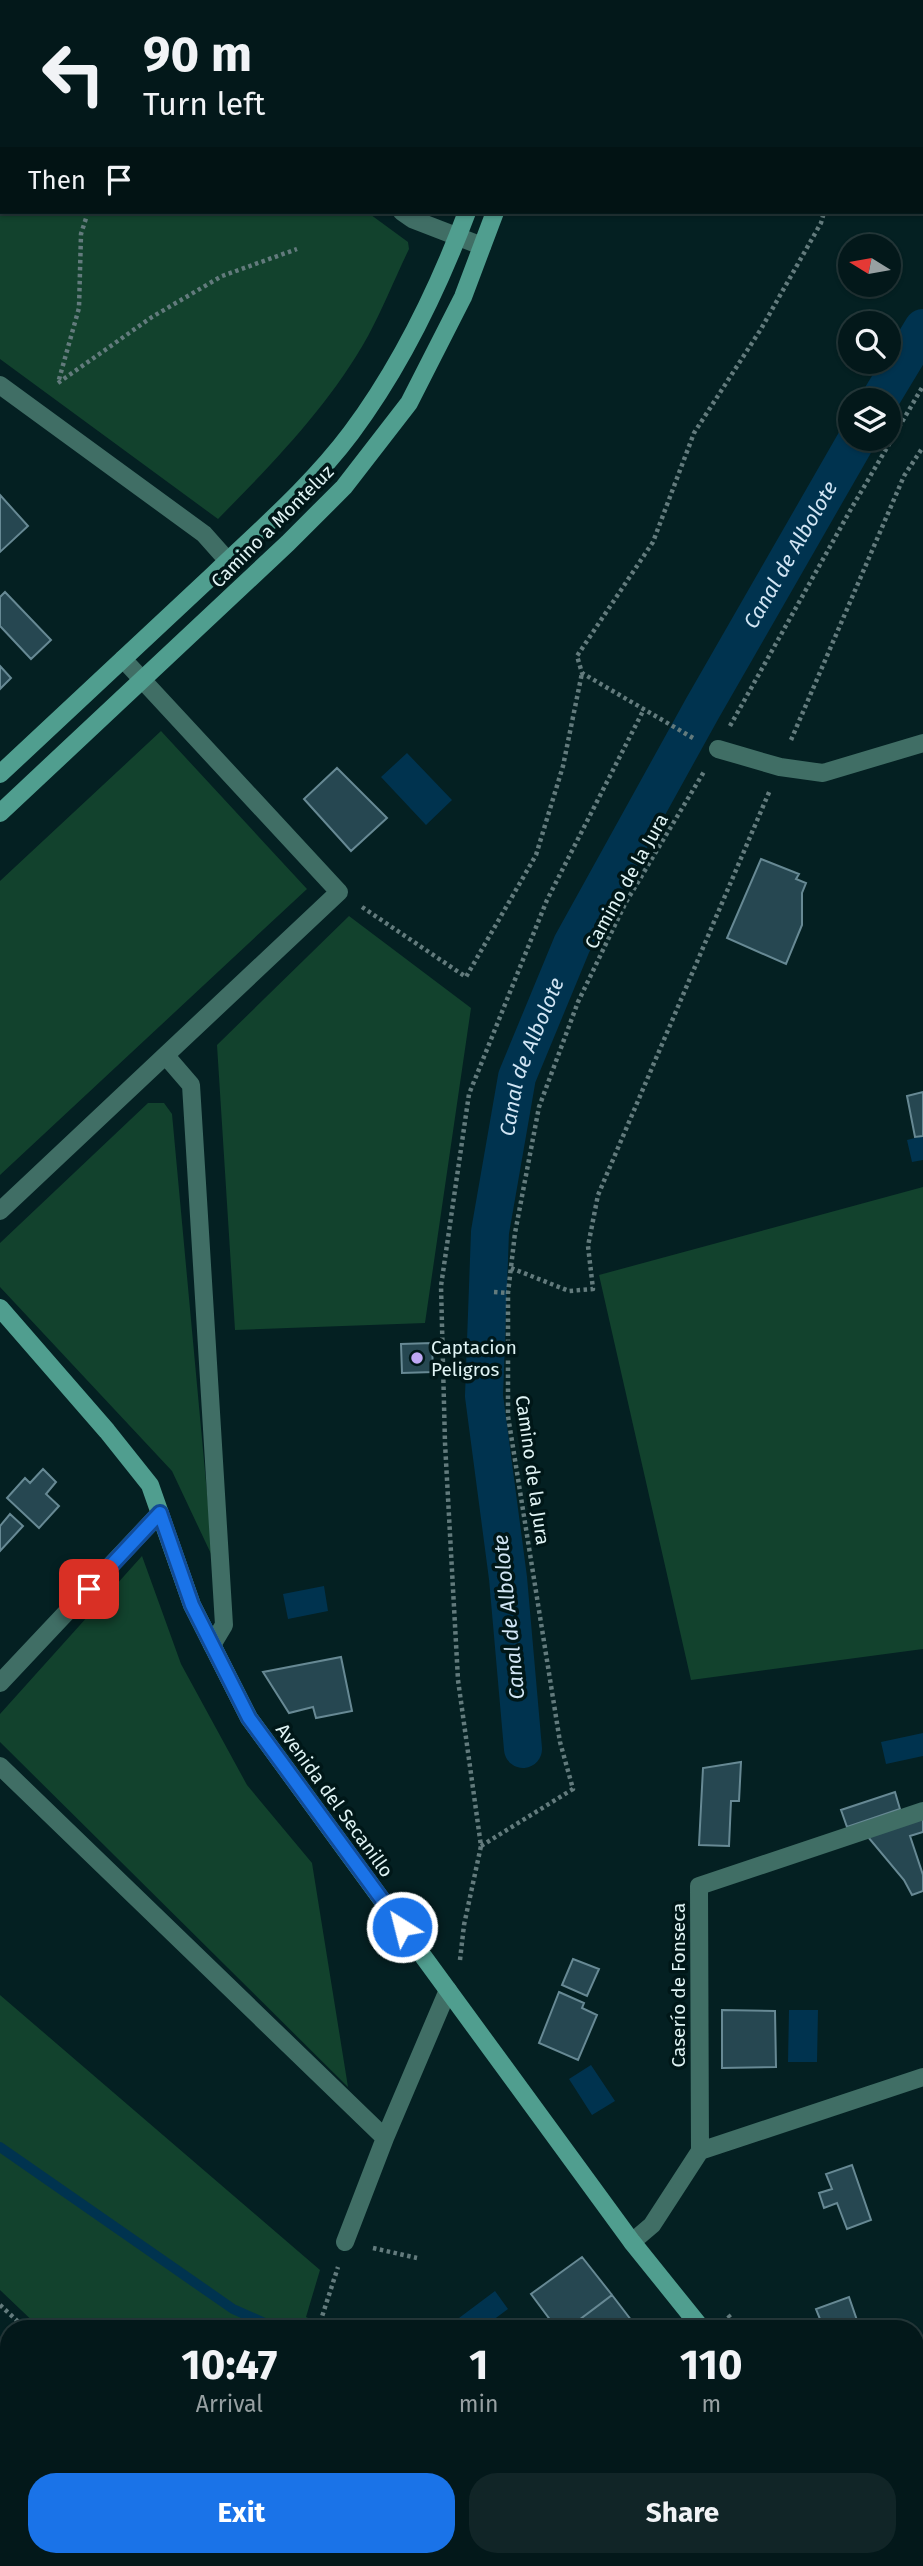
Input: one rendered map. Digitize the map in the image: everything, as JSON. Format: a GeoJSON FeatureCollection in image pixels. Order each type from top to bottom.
{"type":"FeatureCollection","features":[{"type":"Feature","properties":{"kind":"street"},"geometry":{"type":"LineString","coordinates":[[406,214],[482,246]]}},
{"type":"Feature","properties":{"kind":"street","name":"Camino a Monteluz"},"geometry":{"type":"LineString","coordinates":[[0,774],[228,561],[318,472],[352,432],[398,360],[431,300],[466,214]]}},
{"type":"Feature","properties":{"kind":"street","name":"Camino a Monteluz"},"geometry":{"type":"LineString","coordinates":[[0,813],[288,543],[344,487],[409,403],[463,297],[494,214]]}},
{"type":"Feature","properties":{"kind":"street"},"geometry":{"type":"LineString","coordinates":[[1,388],[204,534],[228,561]]}},
{"type":"Feature","properties":{"kind":"street"},"geometry":{"type":"LineString","coordinates":[[0,1211],[340,892],[123,659]]}},
{"type":"Feature","properties":{"kind":"street"},"geometry":{"type":"LineString","coordinates":[[718,748],[780,767],[823,773],[923,743]]}},
{"type":"Feature","properties":{"kind":"street"},"geometry":{"type":"LineString","coordinates":[[166,1056],[191,1085],[224,1625],[212,1645]]}},
{"type":"Feature","properties":{"kind":"street","name":"Avenida del Secanillo"},"geometry":{"type":"LineString","coordinates":[[0,1308],[150,1485],[192,1605],[249,1718],[632,2242],[695,2320]]}},
{"type":"Feature","properties":{"kind":"street"},"geometry":{"type":"LineString","coordinates":[[0,1683],[160,1513]]}},
{"type":"Feature","properties":{"kind":"street"},"geometry":{"type":"LineString","coordinates":[[0,1766],[385,2138]]}},
{"type":"Feature","properties":{"kind":"street","name":"Caserío de Fonseca"},"geometry":{"type":"LineString","coordinates":[[700,2151],[699,1886],[923,1811]]}},
{"type":"Feature","properties":{"kind":"street"},"geometry":{"type":"LineString","coordinates":[[345,2242],[385,2138],[448,1990]]}},
{"type":"Feature","properties":{"kind":"street"},"geometry":{"type":"LineString","coordinates":[[632,2242],[652,2225],[700,2151],[923,2077]]}},
{"type":"Feature","properties":{"kind":"path"},"geometry":{"type":"LineString","coordinates":[[87,214],[81,234],[79,307],[58,383],[152,317],[222,276],[297,249]]}},
{"type":"Feature","properties":{"kind":"path"},"geometry":{"type":"LineString","coordinates":[[340,892],[466,977],[536,855],[563,766],[582,673],[577,656],[653,542],[694,433],[761,329],[821,223],[823,214]]}},
{"type":"Feature","properties":{"kind":"path","name":"Camino de la Jura"},"geometry":{"type":"LineString","coordinates":[[481,1846],[573,1788],[560,1741],[508,1416],[508,1293],[515,1233],[539,1107],[578,1002],[626,902],[718,748],[923,386]]}},
{"type":"Feature","properties":{"kind":"path"},"geometry":{"type":"LineString","coordinates":[[511,1268],[569,1291],[593,1289],[588,1247],[598,1195],[904,476],[923,447]]}},
{"type":"Feature","properties":{"kind":"path"},"geometry":{"type":"LineString","coordinates":[[582,673],[695,739]]}},
{"type":"Feature","properties":{"kind":"path"},"geometry":{"type":"LineString","coordinates":[[448,1990],[460,1960],[464,1925],[481,1846],[458,1680],[445,1443],[441,1286],[469,1094],[547,900],[644,709]]}},
{"type":"Feature","properties":{"kind":"path"},"geometry":{"type":"LineString","coordinates":[[494,1293],[508,1293]]}},
{"type":"Feature","properties":{"kind":"path"},"geometry":{"type":"LineString","coordinates":[[0,2305],[16,2320]]}},
{"type":"Feature","properties":{"kind":"green space"},"geometry":{"type":"Polygon","coordinates":[[[0,214],[370,214],[408,242],[409,249],[353,362],[318,410],[218,519],[0,359],[0,214]]]}},
{"type":"Feature","properties":{"kind":"green space"},"geometry":{"type":"Polygon","coordinates":[[[161,731],[307,889],[0,1175],[0,881],[161,731]]]}},
{"type":"Feature","properties":{"kind":"green space"},"geometry":{"type":"Polygon","coordinates":[[[349,916],[471,1008],[425,1323],[235,1330],[217,1045],[349,916]]]}},
{"type":"Feature","properties":{"kind":"green space"},"geometry":{"type":"Polygon","coordinates":[[[148,1103],[164,1103],[172,1114],[213,1558],[172,1471],[0,1287],[0,1243],[148,1103]]]}},
{"type":"Feature","properties":{"kind":"green space"},"geometry":{"type":"Polygon","coordinates":[[[923,1187],[923,1649],[691,1680],[599,1275],[923,1187]]]}},
{"type":"Feature","properties":{"kind":"green space"},"geometry":{"type":"Polygon","coordinates":[[[142,1556],[181,1664],[247,1785],[312,1863],[348,2087],[0,1742],[0,1714],[142,1556]]]}},
{"type":"Feature","properties":{"kind":"green space"},"geometry":{"type":"Polygon","coordinates":[[[0,1995],[320,2270],[306,2317],[312,2320],[32,2320],[0,2290],[0,1995]]]}},
{"type":"Feature","properties":{"kind":"water"},"geometry":{"type":"Polygon","coordinates":[[[407,753],[452,800],[426,825],[381,777],[407,753]]]}},
{"type":"Feature","properties":{"kind":"water"},"geometry":{"type":"Polygon","coordinates":[[[923,1136],[923,1160],[912,1162],[907,1140],[923,1136]]]}},
{"type":"Feature","properties":{"kind":"water"},"geometry":{"type":"Polygon","coordinates":[[[324,1586],[328,1611],[288,1619],[283,1594],[324,1586]]]}},
{"type":"Feature","properties":{"kind":"water"},"geometry":{"type":"Polygon","coordinates":[[[923,1733],[923,1756],[886,1764],[881,1742],[923,1733]]]}},
{"type":"Feature","properties":{"kind":"water"},"geometry":{"type":"Polygon","coordinates":[[[789,2010],[818,2010],[817,2062],[788,2062],[789,2010]]]}},
{"type":"Feature","properties":{"kind":"water"},"geometry":{"type":"Polygon","coordinates":[[[591,2065],[615,2101],[592,2115],[569,2079],[591,2065]]]}},
{"type":"Feature","properties":{"kind":"water"},"geometry":{"type":"Polygon","coordinates":[[[495,2291],[508,2309],[493,2320],[459,2318],[495,2291]]]}},
{"type":"Feature","properties":{"kind":"building"},"geometry":{"type":"Polygon","coordinates":[[[0,495],[28,526],[0,552],[0,495]]]}},
{"type":"Feature","properties":{"kind":"building"},"geometry":{"type":"Polygon","coordinates":[[[5,592],[51,640],[31,659],[0,626],[0,597],[5,592]]]}},
{"type":"Feature","properties":{"kind":"building"},"geometry":{"type":"Polygon","coordinates":[[[0,666],[11,678],[0,689],[0,666]]]}},
{"type":"Feature","properties":{"kind":"building"},"geometry":{"type":"Polygon","coordinates":[[[337,768],[387,818],[351,851],[304,799],[337,768]]]}},
{"type":"Feature","properties":{"kind":"building"},"geometry":{"type":"Polygon","coordinates":[[[761,859],[799,874],[796,879],[806,883],[802,893],[802,925],[786,964],[727,938],[761,859]]]}},
{"type":"Feature","properties":{"kind":"building"},"geometry":{"type":"Polygon","coordinates":[[[923,1092],[923,1136],[915,1137],[907,1096],[923,1092]]]}},
{"type":"Feature","properties":{"kind":"building","name":"Captacion Peligros"},"geometry":{"type":"Polygon","coordinates":[[[432,1343],[433,1372],[402,1373],[401,1344],[432,1343]]]}},
{"type":"Feature","properties":{"kind":"building"},"geometry":{"type":"Polygon","coordinates":[[[43,1469],[56,1482],[46,1494],[59,1506],[39,1528],[7,1498],[25,1478],[30,1483],[43,1469]]]}},
{"type":"Feature","properties":{"kind":"building"},"geometry":{"type":"Polygon","coordinates":[[[10,1514],[23,1526],[0,1551],[0,1526],[10,1514]]]}},
{"type":"Feature","properties":{"kind":"building"},"geometry":{"type":"Polygon","coordinates":[[[341,1657],[352,1711],[316,1718],[313,1707],[289,1713],[263,1672],[341,1657]]]}},
{"type":"Feature","properties":{"kind":"building"},"geometry":{"type":"Polygon","coordinates":[[[741,1762],[739,1801],[731,1801],[729,1846],[699,1845],[703,1768],[741,1762]]]}},
{"type":"Feature","properties":{"kind":"building"},"geometry":{"type":"Polygon","coordinates":[[[895,1792],[900,1809],[847,1827],[841,1810],[895,1792]]]}},
{"type":"Feature","properties":{"kind":"building"},"geometry":{"type":"Polygon","coordinates":[[[923,1818],[923,1832],[910,1836],[923,1875],[923,1891],[912,1895],[904,1880],[868,1837],[923,1818]]]}},
{"type":"Feature","properties":{"kind":"building"},"geometry":{"type":"Polygon","coordinates":[[[573,1959],[599,1969],[587,1996],[562,1985],[573,1959]]]}},
{"type":"Feature","properties":{"kind":"building"},"geometry":{"type":"Polygon","coordinates":[[[559,1992],[584,2003],[582,2008],[597,2015],[578,2060],[539,2043],[559,1992]]]}},
{"type":"Feature","properties":{"kind":"building"},"geometry":{"type":"Polygon","coordinates":[[[722,2010],[775,2011],[776,2067],[722,2068],[722,2010]]]}},
{"type":"Feature","properties":{"kind":"building"},"geometry":{"type":"Polygon","coordinates":[[[852,2165],[871,2220],[847,2229],[837,2203],[824,2208],[819,2193],[832,2189],[826,2174],[852,2165]]]}},
{"type":"Feature","properties":{"kind":"building"},"geometry":{"type":"Polygon","coordinates":[[[582,2257],[612,2295],[579,2320],[550,2320],[531,2294],[582,2257]]]}},
{"type":"Feature","properties":{"kind":"building"},"geometry":{"type":"Polygon","coordinates":[[[612,2295],[631,2320],[579,2320],[612,2295]]]}},
{"type":"Feature","properties":{"kind":"building"},"geometry":{"type":"Polygon","coordinates":[[[849,2297],[857,2320],[820,2320],[816,2309],[849,2297]]]}},
{"type":"Feature","properties":{"kind":"waterway","name":"Canal de Albolote"},"geometry":{"type":"LineString","coordinates":[[887,388],[923,328]]}},
{"type":"Feature","properties":{"kind":"waterway","name":"Canal de Albolote"},"geometry":{"type":"LineString","coordinates":[[523,1749],[508,1578],[484,1396],[490,1232],[517,1077],[572,944],[702,709],[850,451]]}},
{"type":"Feature","properties":{"kind":"waterway"},"geometry":{"type":"LineString","coordinates":[[0,2147],[233,2309],[258,2320]]}},
{"type":"Feature","properties":{"kind":"place","name":"Captacion Peligros"},"geometry":{"type":"Point","coordinates":[417,1358]}},
{"type":"Feature","properties":{"kind":"route"},"geometry":{"type":"LineString","coordinates":[[89,1589],[160,1513],[192,1605],[249,1718],[402,1927]]}}]}
